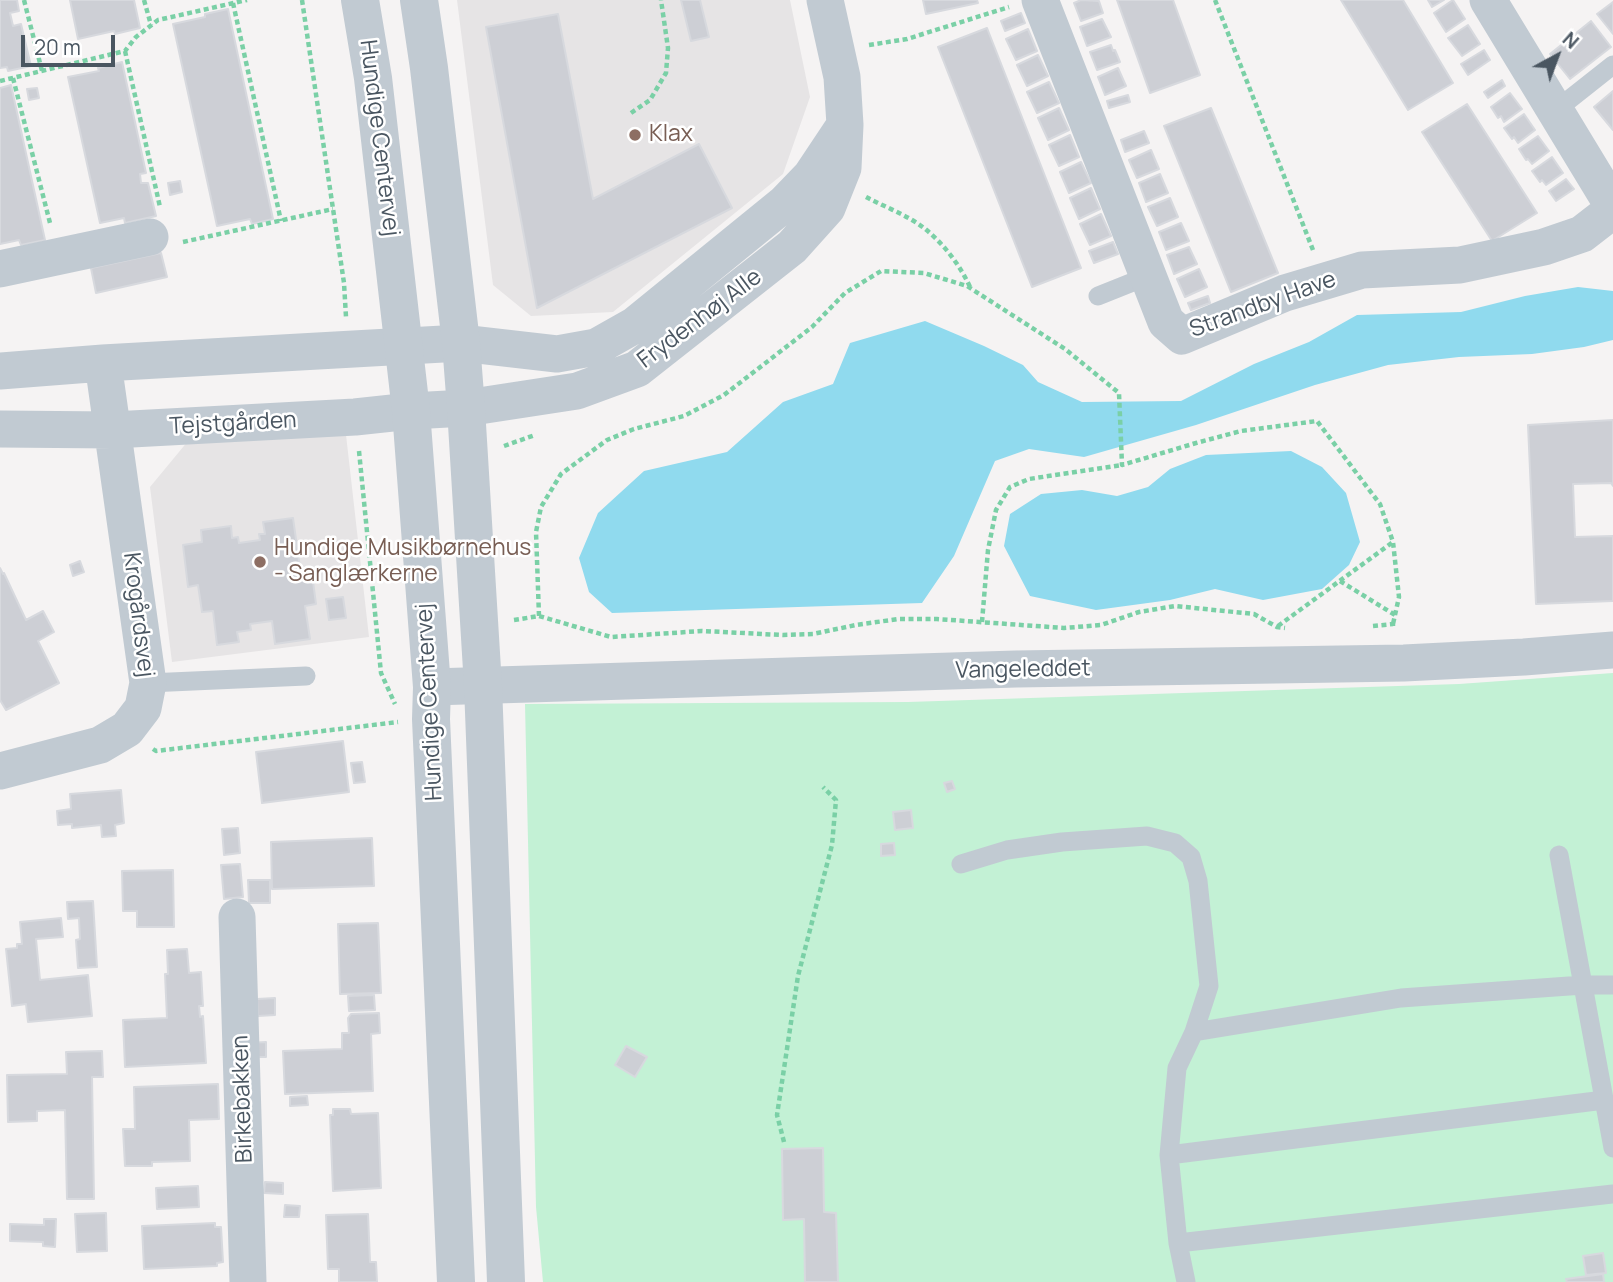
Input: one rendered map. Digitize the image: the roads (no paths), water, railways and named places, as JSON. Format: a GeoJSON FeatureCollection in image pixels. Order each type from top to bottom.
{"type":"FeatureCollection","features":[{"type":"Feature","properties":{"kind":"street","name":"Hundige Centervej"},"geometry":{"type":"LineString","coordinates":[[360,0],[373,78],[411,411],[422,709],[456,1282]]}},
{"type":"Feature","properties":{"kind":"street"},"geometry":{"type":"LineString","coordinates":[[419,0],[461,344],[466,408],[483,686],[506,1282]]}},
{"type":"Feature","properties":{"kind":"street","name":"Frydenhøj Alle"},"geometry":{"type":"LineString","coordinates":[[466,408],[577,391],[637,369],[792,247],[827,208],[843,168],[845,125],[842,77],[825,0]]}},
{"type":"Feature","properties":{"kind":"street","name":"Strandby Have"},"geometry":{"type":"LineString","coordinates":[[1030,2],[1166,322],[1182,336],[1285,293],[1362,270],[1460,265],[1544,247],[1583,234],[1613,208],[1488,0]]}},
{"type":"Feature","properties":{"kind":"street","name":"Frydenhøj Alle"},"geometry":{"type":"LineString","coordinates":[[461,344],[557,354],[596,347],[635,325],[785,203],[811,176],[845,125]]}},
{"type":"Feature","properties":{"kind":"street"},"geometry":{"type":"LineString","coordinates":[[0,269],[59,257],[164,229]]}},
{"type":"Feature","properties":{"kind":"street"},"geometry":{"type":"LineString","coordinates":[[0,371],[461,344]]}},
{"type":"Feature","properties":{"kind":"street","name":"Krogårdsvej"},"geometry":{"type":"LineString","coordinates":[[0,771],[100,745],[127,729],[143,708],[148,683],[103,363]]}},
{"type":"Feature","properties":{"kind":"street","name":"Tejstgården"},"geometry":{"type":"LineString","coordinates":[[0,429],[113,430],[466,408]]}},
{"type":"Feature","properties":{"kind":"street","name":"Vangeleddet"},"geometry":{"type":"LineString","coordinates":[[422,709],[483,686],[1002,670],[1404,663],[1613,650]]}},
{"type":"Feature","properties":{"kind":"street","name":"Birkebakken"},"geometry":{"type":"LineString","coordinates":[[237,917],[248,1282]]}},
{"type":"Feature","properties":{"kind":"lane"},"geometry":{"type":"LineString","coordinates":[[1556,110],[1613,65]]}},
{"type":"Feature","properties":{"kind":"lane"},"geometry":{"type":"LineString","coordinates":[[1098,296],[1148,276]]}},
{"type":"Feature","properties":{"kind":"lane"},"geometry":{"type":"LineString","coordinates":[[148,683],[306,676]]}},
{"type":"Feature","properties":{"kind":"lane"},"geometry":{"type":"LineString","coordinates":[[961,864],[1007,850],[1062,842],[1147,836],[1175,843],[1191,857],[1198,881],[1209,986],[1194,1032],[1177,1068],[1169,1155],[1178,1243],[1186,1282]]}},
{"type":"Feature","properties":{"kind":"lane"},"geometry":{"type":"LineString","coordinates":[[1559,855],[1613,1149]]}},
{"type":"Feature","properties":{"kind":"lane"},"geometry":{"type":"LineString","coordinates":[[1194,1032],[1401,998],[1613,985]]}},
{"type":"Feature","properties":{"kind":"lane"},"geometry":{"type":"LineString","coordinates":[[1169,1155],[1604,1100]]}},
{"type":"Feature","properties":{"kind":"lane"},"geometry":{"type":"LineString","coordinates":[[1178,1243],[1613,1194]]}},
{"type":"Feature","properties":{"kind":"water"},"geometry":{"type":"Polygon","coordinates":[[[1578,287],[1613,291],[1613,340],[1532,354],[1459,357],[1388,365],[1084,457],[1029,449],[995,461],[954,556],[922,603],[612,613],[589,592],[579,558],[598,513],[644,471],[727,452],[783,402],[833,384],[850,343],[925,321],[1023,365],[1038,382],[1082,402],[1181,401],[1254,364],[1309,342],[1357,315],[1461,312],[1525,296],[1578,287]]]}},
{"type":"Feature","properties":{"kind":"water"},"geometry":{"type":"Polygon","coordinates":[[[1291,451],[1322,467],[1346,493],[1360,542],[1349,565],[1322,589],[1263,600],[1215,589],[1170,600],[1096,610],[1030,596],[1004,546],[1010,514],[1041,494],[1082,490],[1117,496],[1148,487],[1170,469],[1206,455],[1291,451]]]}},
{"type":"Feature","properties":{"kind":"place","name":"Klax"},"geometry":{"type":"Point","coordinates":[635,135]}},
{"type":"Feature","properties":{"kind":"place","name":"Hundige Musikbørnehus - Sanglærkerne"},"geometry":{"type":"Point","coordinates":[260,562]}}]}
